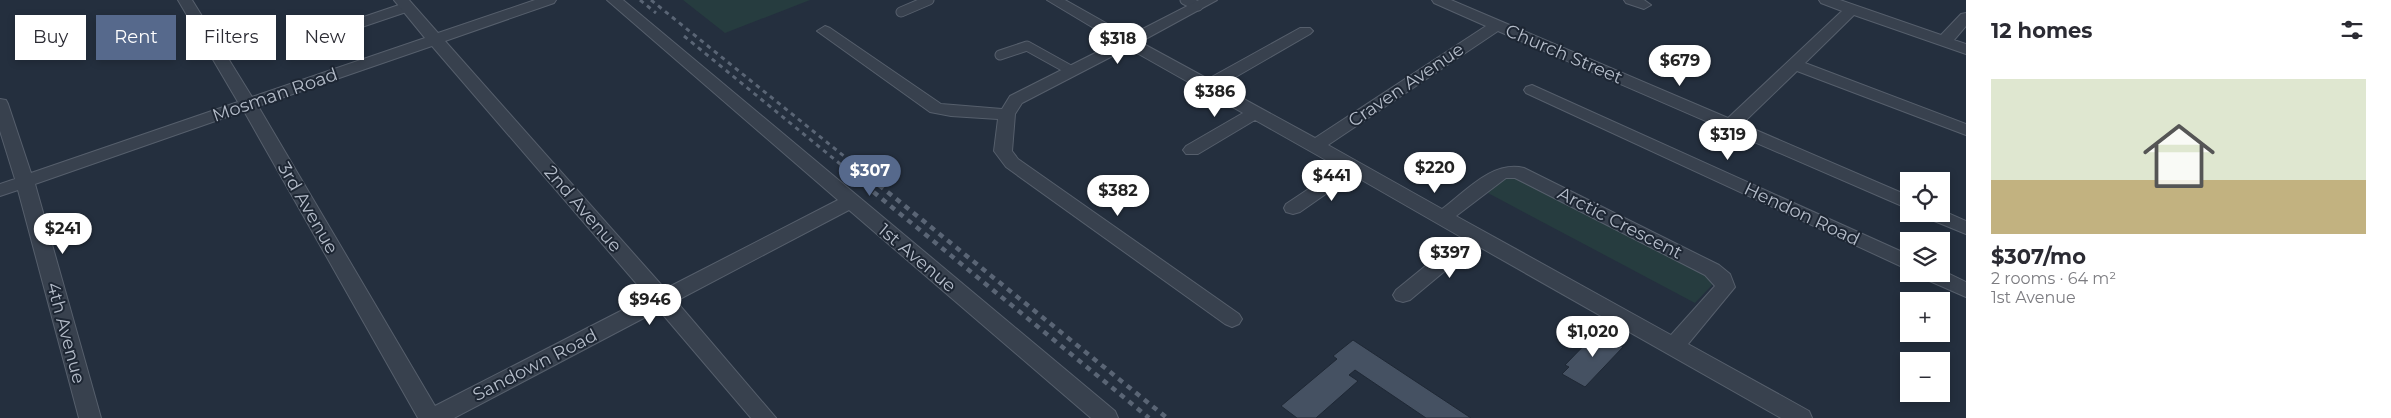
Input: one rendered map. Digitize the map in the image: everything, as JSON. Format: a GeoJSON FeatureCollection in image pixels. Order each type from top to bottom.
{"type":"FeatureCollection","features":[{"type":"Feature","properties":{"kind":"street","name":"3rd Avenue"},"geometry":{"type":"LineString","coordinates":[[184,0],[248,104],[431,418]]}},
{"type":"Feature","properties":{"kind":"street","name":"Mosman Road"},"geometry":{"type":"LineString","coordinates":[[0,190],[549,0]]}},
{"type":"Feature","properties":{"kind":"street","name":"1st Avenue"},"geometry":{"type":"LineString","coordinates":[[614,0],[1107,418]]}},
{"type":"Feature","properties":{"kind":"street"},"geometry":{"type":"LineString","coordinates":[[1056,0],[1800,418]]}},
{"type":"Feature","properties":{"kind":"street","name":"Church Street"},"geometry":{"type":"LineString","coordinates":[[1439,0],[1900,199]]}},
{"type":"Feature","properties":{"kind":"street"},"geometry":{"type":"LineString","coordinates":[[1826,0],[1966,49]]}},
{"type":"Feature","properties":{"kind":"street"},"geometry":{"type":"LineString","coordinates":[[1198,2],[1128,42],[1016,100],[1007,114],[1002,146],[1007,159],[1232,319]]}},
{"type":"Feature","properties":{"kind":"street","name":"2nd Avenue"},"geometry":{"type":"LineString","coordinates":[[404,4],[437,39],[765,418]]}},
{"type":"Feature","properties":{"kind":"street"},"geometry":{"type":"LineString","coordinates":[[1730,126],[1852,9]]}},
{"type":"Feature","properties":{"kind":"street"},"geometry":{"type":"LineString","coordinates":[[1944,41],[1966,17]]}},
{"type":"Feature","properties":{"kind":"street","name":"Craven Avenue"},"geometry":{"type":"LineString","coordinates":[[1315,146],[1497,25]]}},
{"type":"Feature","properties":{"kind":"street"},"geometry":{"type":"LineString","coordinates":[[825,31],[936,108],[946,111],[1007,114]]}},
{"type":"Feature","properties":{"kind":"street"},"geometry":{"type":"LineString","coordinates":[[1208,86],[1305,31]]}},
{"type":"Feature","properties":{"kind":"street"},"geometry":{"type":"LineString","coordinates":[[1794,64],[1966,130]]}},
{"type":"Feature","properties":{"kind":"street","name":"Hendon Road"},"geometry":{"type":"LineString","coordinates":[[1532,90],[1900,259]]}},
{"type":"Feature","properties":{"kind":"street","name":"4th Avenue"},"geometry":{"type":"LineString","coordinates":[[0,104],[25,182],[90,418]]}},
{"type":"Feature","properties":{"kind":"street"},"geometry":{"type":"LineString","coordinates":[[1192,150],[1255,113]]}},
{"type":"Feature","properties":{"kind":"street"},"geometry":{"type":"LineString","coordinates":[[1293,208],[1353,167]]}},
{"type":"Feature","properties":{"kind":"street","name":"Arctic Crescent"},"geometry":{"type":"LineString","coordinates":[[1442,218],[1501,173],[1518,172],[1712,270],[1723,279],[1725,287],[1673,347]]}},
{"type":"Feature","properties":{"kind":"street","name":"Sandown Road"},"geometry":{"type":"LineString","coordinates":[[431,418],[850,202]]}},
{"type":"Feature","properties":{"kind":"street"},"geometry":{"type":"LineString","coordinates":[[1950,221],[1966,228]]}},
{"type":"Feature","properties":{"kind":"street"},"geometry":{"type":"LineString","coordinates":[[1403,295],[1475,236]]}},
{"type":"Feature","properties":{"kind":"street"},"geometry":{"type":"LineString","coordinates":[[1949,282],[1966,290]]}},
{"type":"Feature","properties":{"kind":"lane"},"geometry":{"type":"LineString","coordinates":[[901,12],[929,0]]}},
{"type":"Feature","properties":{"kind":"lane"},"geometry":{"type":"LineString","coordinates":[[364,20],[404,4]]}},
{"type":"Feature","properties":{"kind":"lane"},"geometry":{"type":"LineString","coordinates":[[1000,55],[1027,46],[1043,53],[1072,71]]}},
{"type":"Feature","properties":{"kind":"green space"},"geometry":{"type":"Polygon","coordinates":[[[683,0],[810,0],[725,33],[683,0]]]}},
{"type":"Feature","properties":{"kind":"green space"},"geometry":{"type":"Polygon","coordinates":[[[1506,178],[1521,178],[1709,274],[1712,285],[1695,303],[1488,193],[1506,178]]]}},
{"type":"Feature","properties":{"kind":"building"},"geometry":{"type":"Polygon","coordinates":[[[1608,331],[1621,338],[1616,343],[1623,347],[1585,387],[1562,374],[1569,367],[1565,365],[1597,332],[1603,335],[1608,331]]]}},
{"type":"Feature","properties":{"kind":"building"},"geometry":{"type":"Polygon","coordinates":[[[1353,340],[1471,418],[1426,418],[1355,370],[1349,375],[1358,381],[1316,418],[1297,418],[1281,406],[1337,359],[1333,356],[1353,340]]]}},
{"type":"Feature","properties":{"kind":"railway"},"geometry":{"type":"LineString","coordinates":[[640,0],[656,13]]}},
{"type":"Feature","properties":{"kind":"railway"},"geometry":{"type":"LineString","coordinates":[[651,0],[881,186]]}},
{"type":"Feature","properties":{"kind":"railway"},"geometry":{"type":"LineString","coordinates":[[684,36],[867,186]]}},
{"type":"Feature","properties":{"kind":"railway"},"geometry":{"type":"LineString","coordinates":[[865,185],[1149,418]]}},
{"type":"Feature","properties":{"kind":"railway"},"geometry":{"type":"LineString","coordinates":[[879,185],[1167,418]]}}]}
